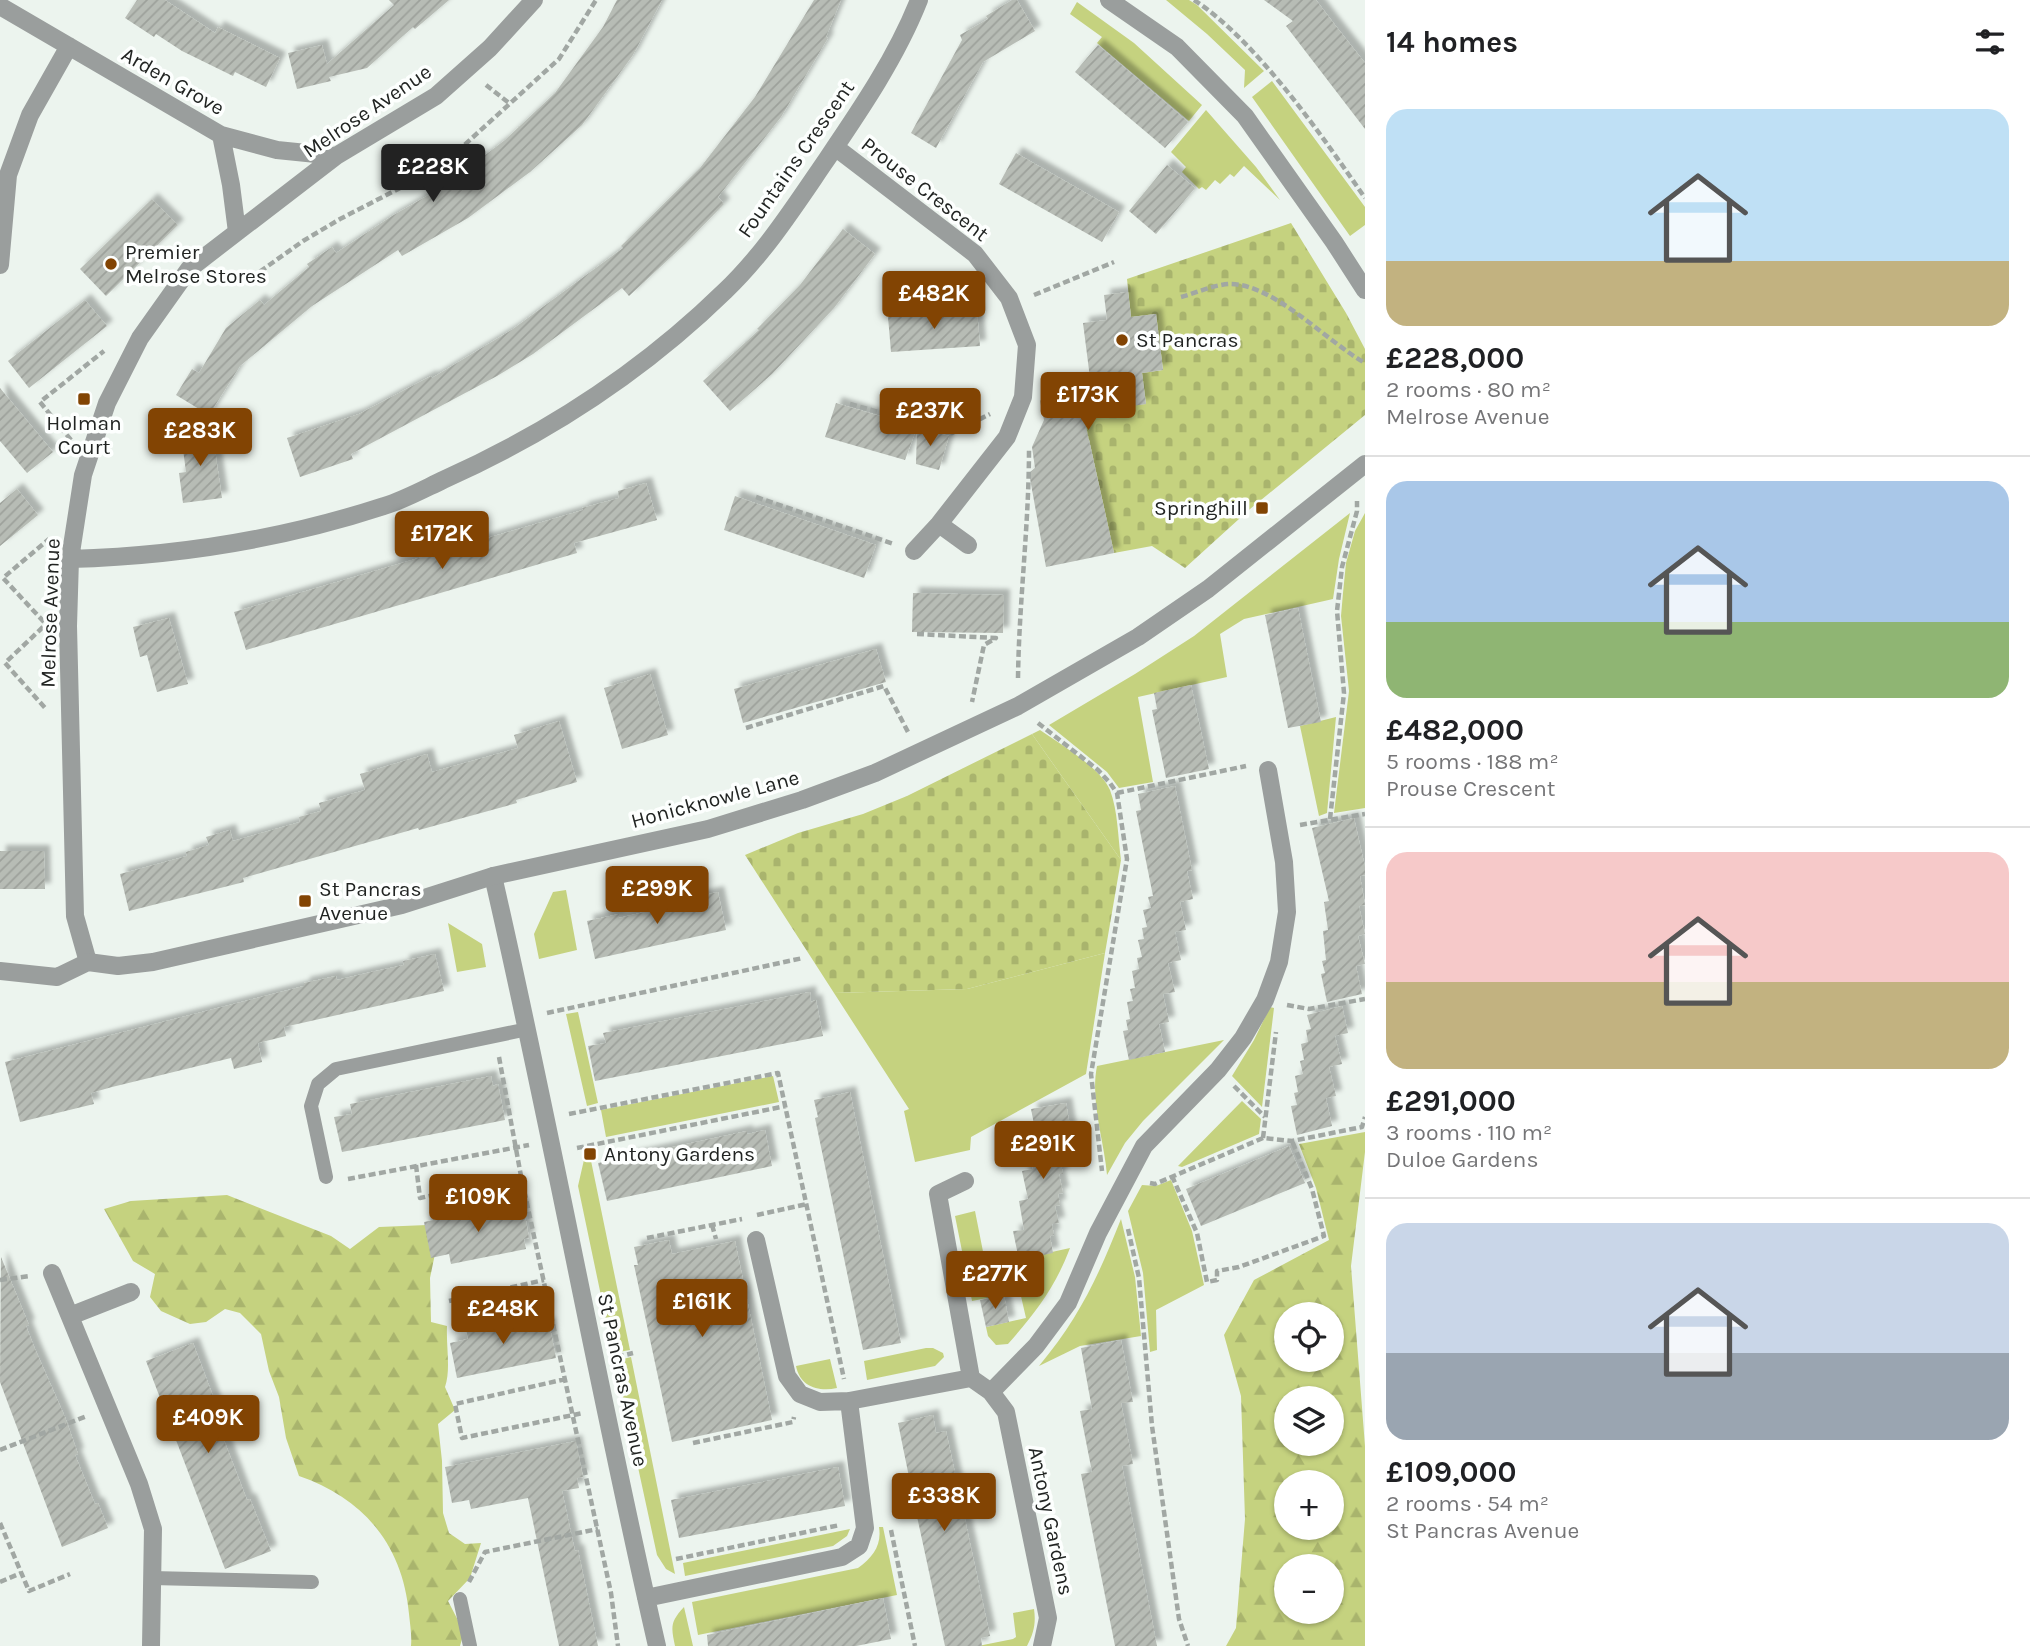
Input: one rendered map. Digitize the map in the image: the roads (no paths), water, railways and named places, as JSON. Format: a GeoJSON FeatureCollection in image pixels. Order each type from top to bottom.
{"type":"FeatureCollection","features":[{"type":"Feature","properties":{"kind":"street","name":"Melrose Avenue"},"geometry":{"type":"LineString","coordinates":[[88,962],[75,916],[68,626],[70,559],[83,475],[107,402],[140,338],[189,269],[336,156],[436,96],[490,48],[534,0]]}},
{"type":"Feature","properties":{"kind":"street","name":"Fountains Crescent"},"geometry":{"type":"LineString","coordinates":[[70,559],[138,557],[209,549],[288,534],[386,506],[493,457],[572,412],[649,357],[726,291],[778,230],[876,84],[919,0]]}},
{"type":"Feature","properties":{"kind":"street"},"geometry":{"type":"LineString","coordinates":[[1109,0],[1177,47],[1245,116],[1365,290]]}},
{"type":"Feature","properties":{"kind":"street","name":"Arden Grove"},"geometry":{"type":"LineString","coordinates":[[0,6],[220,135],[277,150],[336,156]]}},
{"type":"Feature","properties":{"kind":"street"},"geometry":{"type":"LineString","coordinates":[[0,265],[8,175],[30,115],[69,46]]}},
{"type":"Feature","properties":{"kind":"street"},"geometry":{"type":"LineString","coordinates":[[220,135],[231,185],[237,232]]}},
{"type":"Feature","properties":{"kind":"street","name":"Prouse Crescent"},"geometry":{"type":"LineString","coordinates":[[835,147],[975,254],[1009,298],[1027,345],[1022,399],[1007,437],[939,524],[914,551]]}},
{"type":"Feature","properties":{"kind":"street","name":"Honicknowle Lane"},"geometry":{"type":"LineString","coordinates":[[0,971],[57,977],[88,962],[118,965],[153,962],[402,905],[493,876],[708,829],[875,774],[1018,706],[1138,637],[1208,589],[1361,467]]}},
{"type":"Feature","properties":{"kind":"street"},"geometry":{"type":"LineString","coordinates":[[939,524],[968,545]]}},
{"type":"Feature","properties":{"kind":"street"},"geometry":{"type":"LineString","coordinates":[[991,1392],[1037,1346],[1068,1303],[1116,1197],[1144,1146],[1219,1070],[1272,1002],[1287,912],[1284,862],[1268,769]]}},
{"type":"Feature","properties":{"kind":"street","name":"St Pancras Avenue"},"geometry":{"type":"LineString","coordinates":[[493,876],[527,1023],[657,1646]]}},
{"type":"Feature","properties":{"kind":"street"},"geometry":{"type":"LineString","coordinates":[[756,1240],[787,1376],[800,1394],[820,1402],[849,1401],[971,1378],[939,1194],[965,1181]]}},
{"type":"Feature","properties":{"kind":"street"},"geometry":{"type":"LineString","coordinates":[[52,1273],[139,1484],[153,1529],[151,1646]]}},
{"type":"Feature","properties":{"kind":"street"},"geometry":{"type":"LineString","coordinates":[[70,1316],[131,1292]]}},
{"type":"Feature","properties":{"kind":"street","name":"Antony Gardens"},"geometry":{"type":"LineString","coordinates":[[971,1378],[991,1392],[1006,1412],[1048,1618],[1042,1646]]}},
{"type":"Feature","properties":{"kind":"street"},"geometry":{"type":"LineString","coordinates":[[646,1598],[842,1557],[859,1546],[865,1528],[849,1401]]}},
{"type":"Feature","properties":{"kind":"lane"},"geometry":{"type":"LineString","coordinates":[[326,1177],[311,1106],[318,1084],[337,1069],[527,1023]]}},
{"type":"Feature","properties":{"kind":"lane"},"geometry":{"type":"LineString","coordinates":[[152,1578],[312,1582]]}},
{"type":"Feature","properties":{"kind":"lane"},"geometry":{"type":"LineString","coordinates":[[460,1599],[470,1646]]}},
{"type":"Feature","properties":{"kind":"place","name":"Premier Melrose Stores"},"geometry":{"type":"Point","coordinates":[111,264]}},
{"type":"Feature","properties":{"kind":"place","name":"St Pancras"},"geometry":{"type":"Point","coordinates":[1122,340]}},
{"type":"Feature","properties":{"kind":"place","name":"Holman Court"},"geometry":{"type":"Point","coordinates":[84,399]}},
{"type":"Feature","properties":{"kind":"place","name":"Springhill"},"geometry":{"type":"Point","coordinates":[1262,508]}},
{"type":"Feature","properties":{"kind":"place","name":"St Pancras Avenue"},"geometry":{"type":"Point","coordinates":[305,901]}},
{"type":"Feature","properties":{"kind":"place","name":"Antony Gardens"},"geometry":{"type":"Point","coordinates":[590,1154]}}]}
